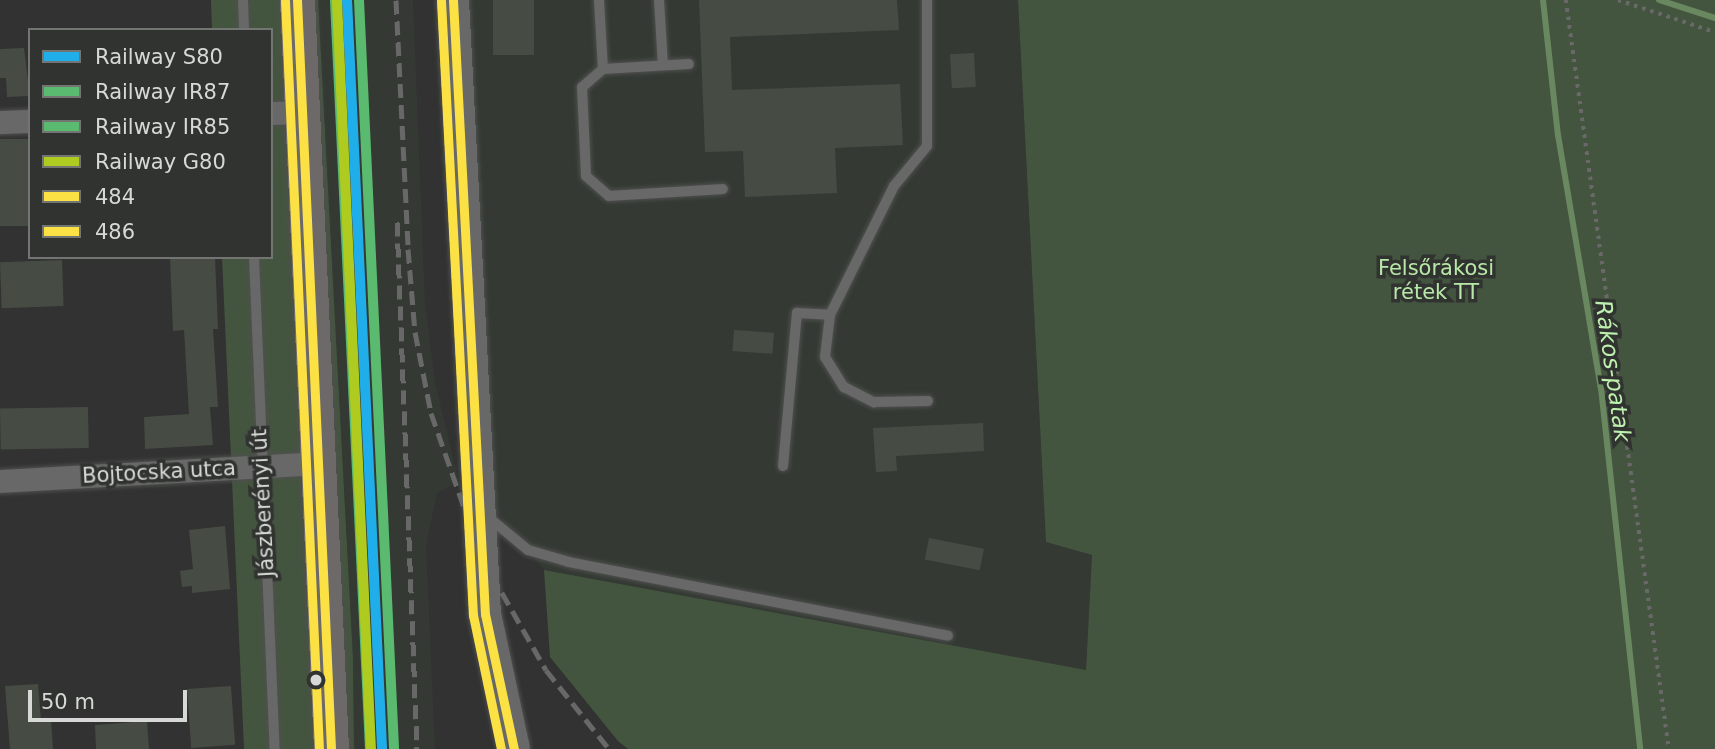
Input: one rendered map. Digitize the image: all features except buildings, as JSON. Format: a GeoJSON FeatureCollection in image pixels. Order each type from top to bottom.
{"type":"FeatureCollection","features":[{"type":"Feature","properties":{"kind":"main road"},"geometry":{"type":"LineString","coordinates":[[297,0],[287,113],[317,463],[331,749]]}},
{"type":"Feature","properties":{"kind":"main road"},"geometry":{"type":"LineString","coordinates":[[453,0],[485,614],[514,749]]}},
{"type":"Feature","properties":{"kind":"street"},"geometry":{"type":"LineString","coordinates":[[0,121],[28,121]]}},
{"type":"Feature","properties":{"kind":"street","name":"Bojtocska utca"},"geometry":{"type":"LineString","coordinates":[[0,481],[317,463]]}},
{"type":"Feature","properties":{"kind":"lane"},"geometry":{"type":"LineString","coordinates":[[243,0],[244,28]]}},
{"type":"Feature","properties":{"kind":"lane"},"geometry":{"type":"LineString","coordinates":[[599,0],[603,69]]}},
{"type":"Feature","properties":{"kind":"lane"},"geometry":{"type":"LineString","coordinates":[[659,0],[663,65]]}},
{"type":"Feature","properties":{"kind":"lane"},"geometry":{"type":"LineString","coordinates":[[927,0],[927,146],[894,186],[830,315],[825,357],[844,387],[874,402],[928,401]]}},
{"type":"Feature","properties":{"kind":"lane"},"geometry":{"type":"LineString","coordinates":[[689,64],[603,69],[582,87],[586,176],[609,196],[723,189]]}},
{"type":"Feature","properties":{"kind":"lane","name":"Jászberényi út"},"geometry":{"type":"LineString","coordinates":[[254,259],[275,749]]}},
{"type":"Feature","properties":{"kind":"lane"},"geometry":{"type":"LineString","coordinates":[[783,466],[797,313],[830,315]]}},
{"type":"Feature","properties":{"kind":"lane"},"geometry":{"type":"LineString","coordinates":[[479,509],[528,550],[569,562],[948,636]]}},
{"type":"Feature","properties":{"kind":"path"},"geometry":{"type":"LineString","coordinates":[[1566,0],[1669,749]]}},
{"type":"Feature","properties":{"kind":"path"},"geometry":{"type":"LineString","coordinates":[[1618,0],[1715,32]]}},
{"type":"Feature","properties":{"kind":"shaded area"},"geometry":{"type":"Polygon","coordinates":[[[318,0],[413,0],[425,304],[435,382],[459,482],[437,493],[426,546],[435,749],[354,749],[353,658],[318,0]]]}},
{"type":"Feature","properties":{"kind":"shaded area"},"geometry":{"type":"Polygon","coordinates":[[[465,0],[1018,0],[1046,542],[1092,555],[1086,670],[544,570],[488,501],[465,0]]]}},
{"type":"Feature","properties":{"kind":"green space"},"geometry":{"type":"Polygon","coordinates":[[[211,0],[318,0],[353,658],[354,749],[244,749],[222,259],[273,259],[273,28],[212,28],[211,0]]]}},
{"type":"Feature","properties":{"kind":"green space","name":"Felsőrákosi rétek TT"},"geometry":{"type":"Polygon","coordinates":[[[1018,0],[1715,0],[1715,749],[628,749],[618,741],[550,657],[544,570],[1086,670],[1092,555],[1046,542],[1018,0]]]}},
{"type":"Feature","properties":{"kind":"waterway","name":"Rákos-patak"},"geometry":{"type":"LineString","coordinates":[[1543,0],[1558,135],[1601,388],[1640,749]]}},
{"type":"Feature","properties":{"kind":"waterway"},"geometry":{"type":"LineString","coordinates":[[1659,0],[1715,18]]}},
{"type":"Feature","properties":{"kind":"railway"},"geometry":{"type":"LineString","coordinates":[[396,0],[408,249],[415,332],[431,413],[481,556],[546,670],[609,749]]}},
{"type":"Feature","properties":{"kind":"railway"},"geometry":{"type":"LineString","coordinates":[[397,222],[417,749]]}},
{"type":"Feature","properties":{"kind":"rail line","name":"S80"},"geometry":{"type":"LineString","coordinates":[[347,0],[382,749]]}},
{"type":"Feature","properties":{"kind":"rail line","name":"IR85"},"geometry":{"type":"LineString","coordinates":[[359,0],[394,748]]}},
{"type":"Feature","properties":{"kind":"rail line","name":"IR87"},"geometry":{"type":"LineString","coordinates":[[335,1],[370,749]]}},
{"type":"Feature","properties":{"kind":"rail line","name":"G80"},"geometry":{"type":"LineString","coordinates":[[337,1],[371,749]]}},
{"type":"Feature","properties":{"kind":"transit line","name":"484"},"geometry":{"type":"LineString","coordinates":[[297,0],[331,749]]}},
{"type":"Feature","properties":{"kind":"transit line","name":"484"},"geometry":{"type":"LineString","coordinates":[[453,0],[485,614],[514,749]]}},
{"type":"Feature","properties":{"kind":"transit line","name":"486"},"geometry":{"type":"LineString","coordinates":[[285,1],[319,749]]}},
{"type":"Feature","properties":{"kind":"transit line","name":"486"},"geometry":{"type":"LineString","coordinates":[[441,1],[473,615],[501,749]]}}]}
